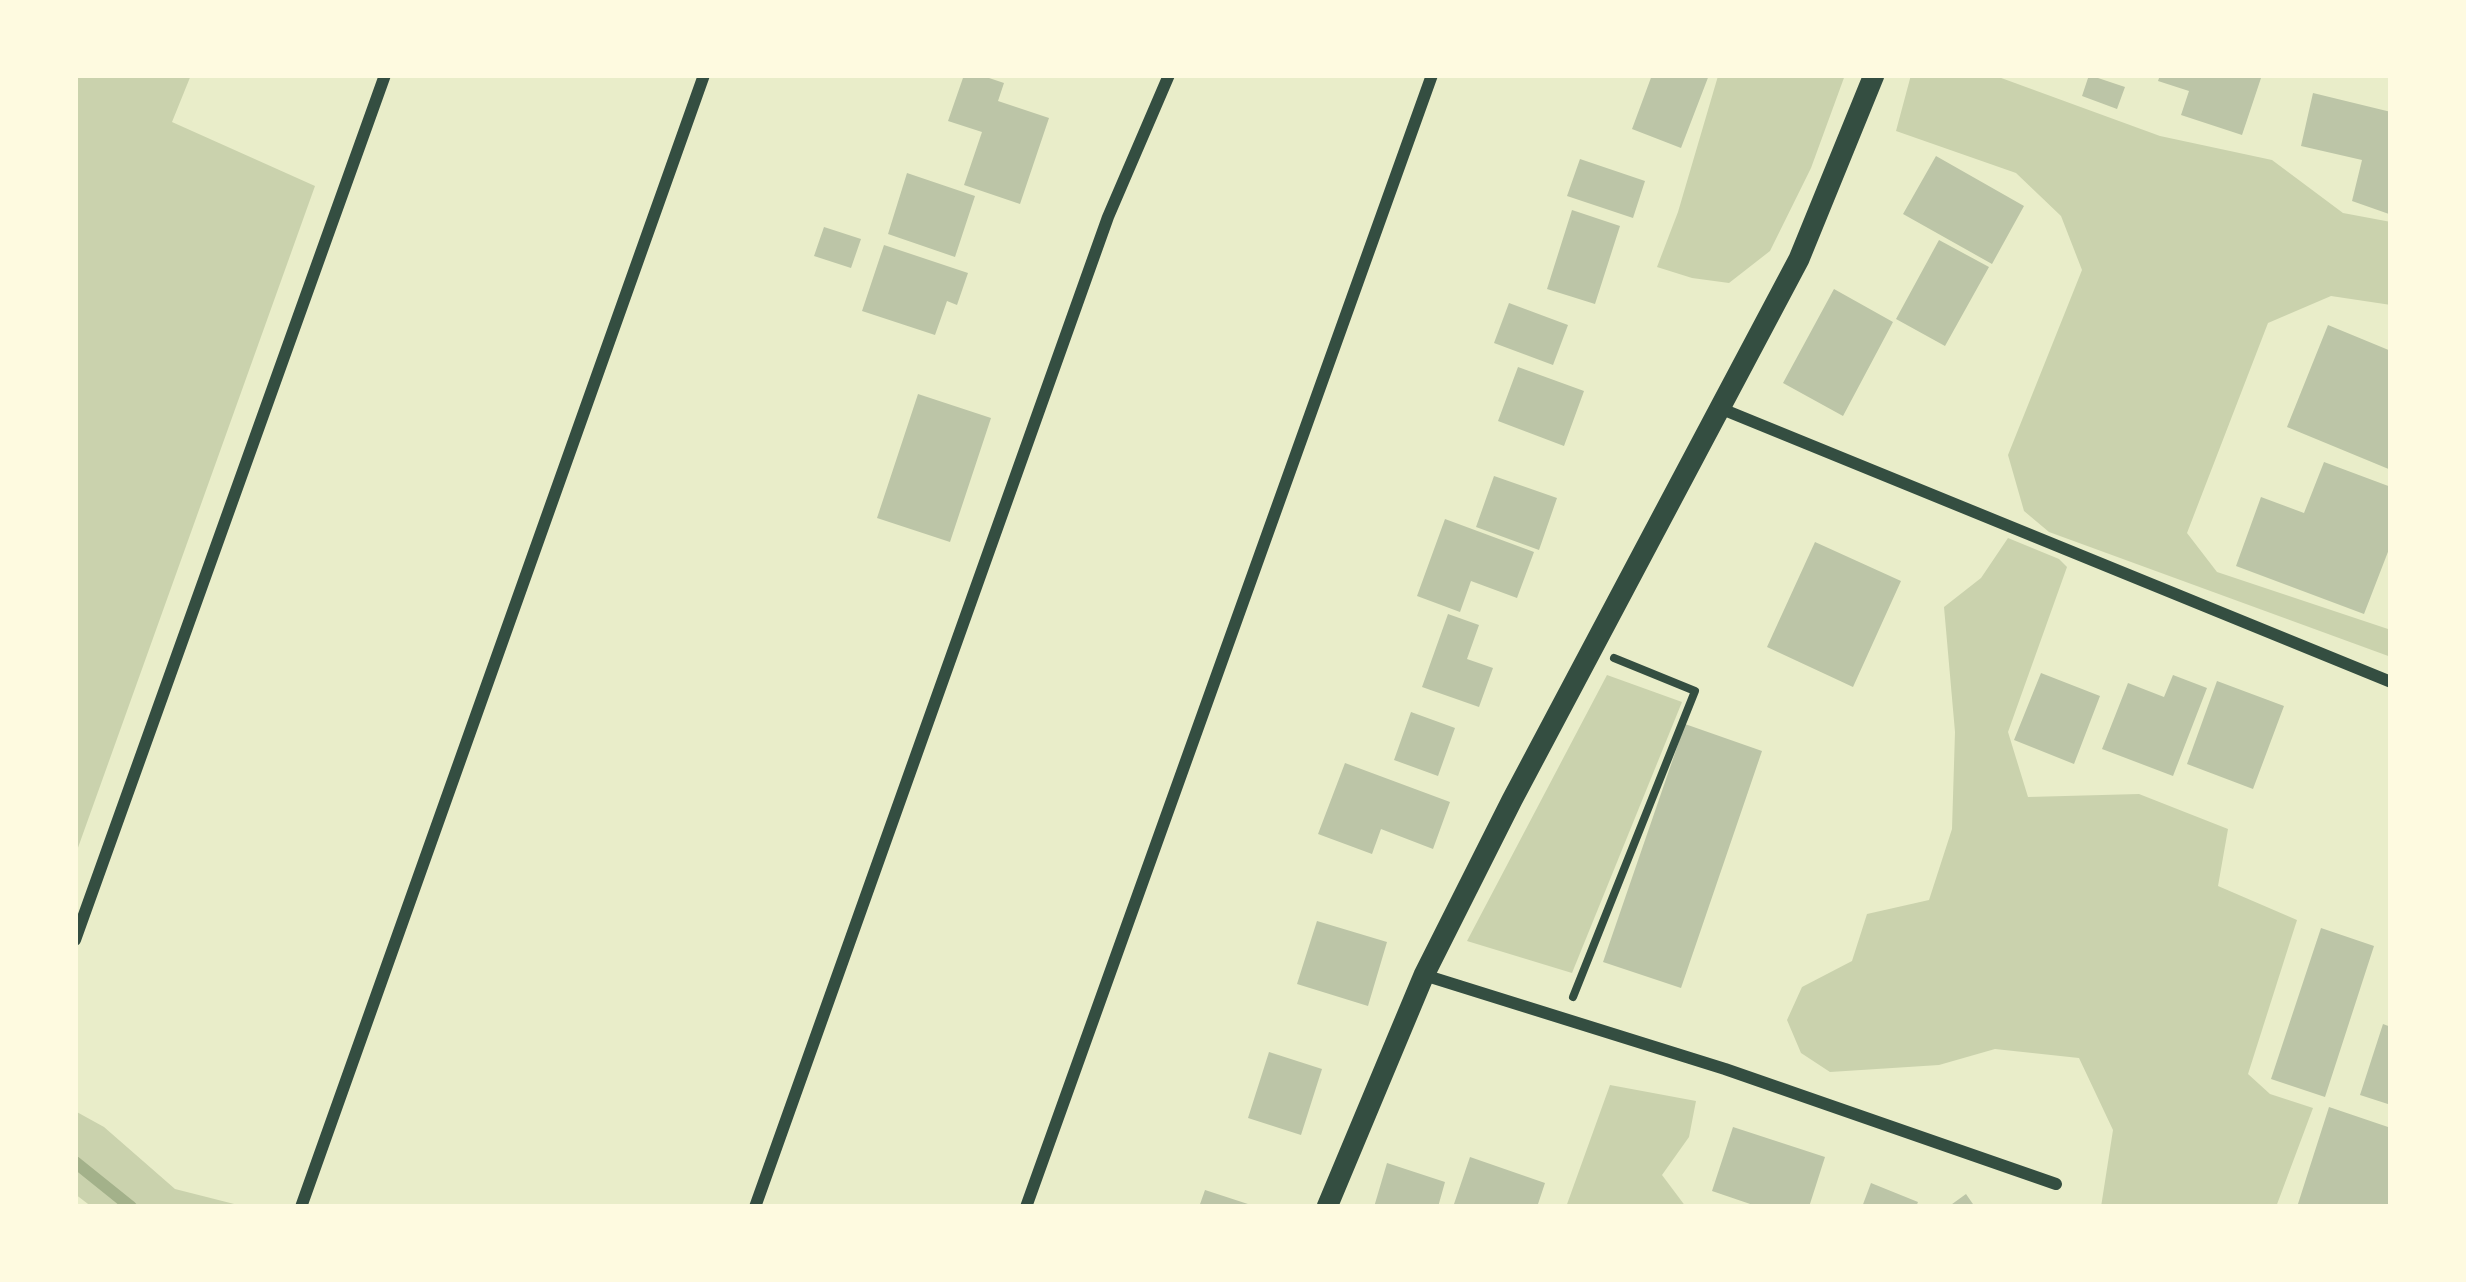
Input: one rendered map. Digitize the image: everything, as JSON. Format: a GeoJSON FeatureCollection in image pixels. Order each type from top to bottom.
{"type":"FeatureCollection","features":[{"type":"Feature","properties":{"kind":"street"},"geometry":{"type":"LineString","coordinates":[[75,940],[385,75]]}},
{"type":"Feature","properties":{"kind":"street"},"geometry":{"type":"LineString","coordinates":[[301,1207],[704,75]]}},
{"type":"Feature","properties":{"kind":"street"},"geometry":{"type":"LineString","coordinates":[[755,1207],[1108,217],[1168,75]]}},
{"type":"Feature","properties":{"kind":"street"},"geometry":{"type":"LineString","coordinates":[[1026,1207],[1432,75]]}},
{"type":"Feature","properties":{"kind":"street"},"geometry":{"type":"LineString","coordinates":[[1327,1207],[1424,975],[1717,407],[1799,259],[1874,75]]}},
{"type":"Feature","properties":{"kind":"street"},"geometry":{"type":"LineString","coordinates":[[1717,407],[2391,682]]}},
{"type":"Feature","properties":{"kind":"street"},"geometry":{"type":"LineString","coordinates":[[1424,975],[1726,1069],[2056,1184]]}},
{"type":"Feature","properties":{"kind":"path"},"geometry":{"type":"LineString","coordinates":[[1564,1020],[1695,691],[1594,650]]}},
{"type":"Feature","properties":{"kind":"green space"},"geometry":{"type":"Polygon","coordinates":[[[75,75],[191,75],[172,122],[315,186],[75,856],[75,75]]]}},
{"type":"Feature","properties":{"kind":"green space"},"geometry":{"type":"Polygon","coordinates":[[[1845,75],[1811,168],[1770,251],[1729,283],[1657,267],[1718,76],[1845,75]]]}},
{"type":"Feature","properties":{"kind":"green space"},"geometry":{"type":"Polygon","coordinates":[[[1911,75],[1993,75],[2160,136],[2272,160],[2343,213],[2391,222],[2391,305],[2331,296],[2268,323],[2187,533],[2217,572],[2391,630],[2391,657],[2049,532],[2024,511],[2008,455],[2082,270],[2061,216],[2016,173],[1896,131],[1911,75]]]}},
{"type":"Feature","properties":{"kind":"green space"},"geometry":{"type":"Polygon","coordinates":[[[2008,538],[2059,559],[2067,567],[2008,732],[2028,797],[2139,794],[2228,829],[2218,886],[2297,920],[2248,1074],[2270,1094],[2313,1108],[2276,1207],[2101,1207],[2113,1130],[2079,1058],[1995,1049],[1939,1065],[1830,1072],[1801,1053],[1787,1020],[1802,987],[1852,961],[1867,914],[1929,900],[1952,829],[1955,732],[1944,607],[1981,578],[2008,538]]]}},
{"type":"Feature","properties":{"kind":"green space"},"geometry":{"type":"Polygon","coordinates":[[[1607,675],[1682,702],[1572,973],[1467,941],[1607,675]]]}},
{"type":"Feature","properties":{"kind":"green space"},"geometry":{"type":"Polygon","coordinates":[[[1610,1085],[1696,1101],[1689,1137],[1662,1175],[1686,1207],[1566,1207],[1610,1085]]]}},
{"type":"Feature","properties":{"kind":"green space"},"geometry":{"type":"Polygon","coordinates":[[[75,1111],[104,1127],[175,1189],[246,1207],[92,1207],[75,1194],[75,1111]]]}},
{"type":"Feature","properties":{"kind":"building"},"geometry":{"type":"Polygon","coordinates":[[[964,75],[1004,83],[998,101],[1049,118],[1020,204],[964,185],[982,132],[948,121],[964,75]]]}},
{"type":"Feature","properties":{"kind":"building"},"geometry":{"type":"Polygon","coordinates":[[[1652,75],[1709,75],[1681,148],[1632,129],[1652,75]]]}},
{"type":"Feature","properties":{"kind":"building"},"geometry":{"type":"Polygon","coordinates":[[[2089,75],[2125,87],[2117,109],[2082,96],[2089,75]]]}},
{"type":"Feature","properties":{"kind":"building"},"geometry":{"type":"Polygon","coordinates":[[[2160,75],[2262,75],[2242,135],[2181,115],[2189,91],[2158,81],[2160,75]]]}},
{"type":"Feature","properties":{"kind":"building"},"geometry":{"type":"Polygon","coordinates":[[[2313,93],[2391,112],[2389,214],[2352,201],[2362,160],[2301,146],[2313,93]]]}},
{"type":"Feature","properties":{"kind":"building"},"geometry":{"type":"Polygon","coordinates":[[[1936,156],[2024,206],[1992,264],[1903,214],[1936,156]]]}},
{"type":"Feature","properties":{"kind":"building"},"geometry":{"type":"Polygon","coordinates":[[[1580,159],[1645,181],[1633,218],[1567,196],[1580,159]]]}},
{"type":"Feature","properties":{"kind":"building"},"geometry":{"type":"Polygon","coordinates":[[[907,173],[975,196],[955,257],[888,234],[907,173]]]}},
{"type":"Feature","properties":{"kind":"building"},"geometry":{"type":"Polygon","coordinates":[[[1572,210],[1620,226],[1595,304],[1547,289],[1572,210]]]}},
{"type":"Feature","properties":{"kind":"building"},"geometry":{"type":"Polygon","coordinates":[[[824,227],[861,239],[851,268],[814,256],[824,227]]]}},
{"type":"Feature","properties":{"kind":"building"},"geometry":{"type":"Polygon","coordinates":[[[1939,240],[1989,267],[1945,346],[1896,319],[1939,240]]]}},
{"type":"Feature","properties":{"kind":"building"},"geometry":{"type":"Polygon","coordinates":[[[884,245],[968,273],[957,305],[947,301],[935,335],[862,311],[884,245]]]}},
{"type":"Feature","properties":{"kind":"building"},"geometry":{"type":"Polygon","coordinates":[[[1834,289],[1893,322],[1843,416],[1783,383],[1834,289]]]}},
{"type":"Feature","properties":{"kind":"building"},"geometry":{"type":"Polygon","coordinates":[[[1509,303],[1568,325],[1553,365],[1494,343],[1509,303]]]}},
{"type":"Feature","properties":{"kind":"building"},"geometry":{"type":"Polygon","coordinates":[[[2328,325],[2391,351],[2391,470],[2287,427],[2328,325]]]}},
{"type":"Feature","properties":{"kind":"building"},"geometry":{"type":"Polygon","coordinates":[[[1518,367],[1584,391],[1564,446],[1498,421],[1518,367]]]}},
{"type":"Feature","properties":{"kind":"building"},"geometry":{"type":"Polygon","coordinates":[[[918,394],[991,418],[950,542],[877,518],[918,394]]]}},
{"type":"Feature","properties":{"kind":"building"},"geometry":{"type":"Polygon","coordinates":[[[2324,462],[2391,487],[2391,544],[2364,614],[2236,566],[2261,497],[2304,513],[2324,462]]]}},
{"type":"Feature","properties":{"kind":"building"},"geometry":{"type":"Polygon","coordinates":[[[1494,476],[1557,498],[1539,550],[1476,527],[1494,476]]]}},
{"type":"Feature","properties":{"kind":"building"},"geometry":{"type":"Polygon","coordinates":[[[1445,519],[1534,552],[1517,598],[1471,581],[1460,612],[1417,596],[1445,519]]]}},
{"type":"Feature","properties":{"kind":"building"},"geometry":{"type":"Polygon","coordinates":[[[1815,542],[1901,581],[1853,687],[1767,647],[1815,542]]]}},
{"type":"Feature","properties":{"kind":"building"},"geometry":{"type":"Polygon","coordinates":[[[1448,614],[1479,625],[1467,659],[1493,668],[1479,707],[1422,687],[1448,614]]]}},
{"type":"Feature","properties":{"kind":"building"},"geometry":{"type":"Polygon","coordinates":[[[2041,673],[2100,696],[2074,764],[2014,740],[2041,673]]]}},
{"type":"Feature","properties":{"kind":"building"},"geometry":{"type":"Polygon","coordinates":[[[2173,675],[2207,688],[2173,776],[2102,749],[2128,683],[2164,697],[2173,675]]]}},
{"type":"Feature","properties":{"kind":"building"},"geometry":{"type":"Polygon","coordinates":[[[2217,681],[2284,706],[2253,789],[2187,764],[2217,681]]]}},
{"type":"Feature","properties":{"kind":"building"},"geometry":{"type":"Polygon","coordinates":[[[1411,712],[1455,728],[1438,776],[1394,760],[1411,712]]]}},
{"type":"Feature","properties":{"kind":"building"},"geometry":{"type":"Polygon","coordinates":[[[1685,724],[1762,751],[1681,988],[1603,962],[1685,724]]]}},
{"type":"Feature","properties":{"kind":"building"},"geometry":{"type":"Polygon","coordinates":[[[1345,763],[1450,802],[1433,849],[1381,829],[1372,854],[1318,834],[1345,763]]]}},
{"type":"Feature","properties":{"kind":"building"},"geometry":{"type":"Polygon","coordinates":[[[1317,921],[1387,942],[1368,1006],[1297,984],[1317,921]]]}},
{"type":"Feature","properties":{"kind":"building"},"geometry":{"type":"Polygon","coordinates":[[[2321,928],[2374,946],[2325,1097],[2271,1079],[2321,928]]]}},
{"type":"Feature","properties":{"kind":"building"},"geometry":{"type":"Polygon","coordinates":[[[2383,1024],[2391,1027],[2391,1105],[2360,1095],[2383,1024]]]}},
{"type":"Feature","properties":{"kind":"building"},"geometry":{"type":"Polygon","coordinates":[[[1269,1052],[1322,1069],[1301,1135],[1248,1118],[1269,1052]]]}},
{"type":"Feature","properties":{"kind":"building"},"geometry":{"type":"Polygon","coordinates":[[[2329,1107],[2391,1128],[2391,1207],[2297,1207],[2329,1107]]]}},
{"type":"Feature","properties":{"kind":"building"},"geometry":{"type":"Polygon","coordinates":[[[1733,1127],[1825,1157],[1809,1207],[1759,1207],[1712,1191],[1733,1127]]]}},
{"type":"Feature","properties":{"kind":"building"},"geometry":{"type":"Polygon","coordinates":[[[1470,1157],[1545,1183],[1537,1207],[1454,1204],[1470,1157]]]}},
{"type":"Feature","properties":{"kind":"building"},"geometry":{"type":"Polygon","coordinates":[[[1387,1163],[1445,1182],[1438,1207],[1374,1207],[1387,1163]]]}},
{"type":"Feature","properties":{"kind":"building"},"geometry":{"type":"Polygon","coordinates":[[[1871,1183],[1918,1202],[1916,1207],[1862,1207],[1871,1183]]]}},
{"type":"Feature","properties":{"kind":"building"},"geometry":{"type":"Polygon","coordinates":[[[1205,1190],[1254,1206],[1254,1207],[1199,1207],[1205,1190]]]}},
{"type":"Feature","properties":{"kind":"building"},"geometry":{"type":"Polygon","coordinates":[[[1966,1194],[1975,1207],[1948,1207],[1966,1194]]]}},
{"type":"Feature","properties":{"kind":"waterway"},"geometry":{"type":"LineString","coordinates":[[75,1162],[131,1207]]}}]}
